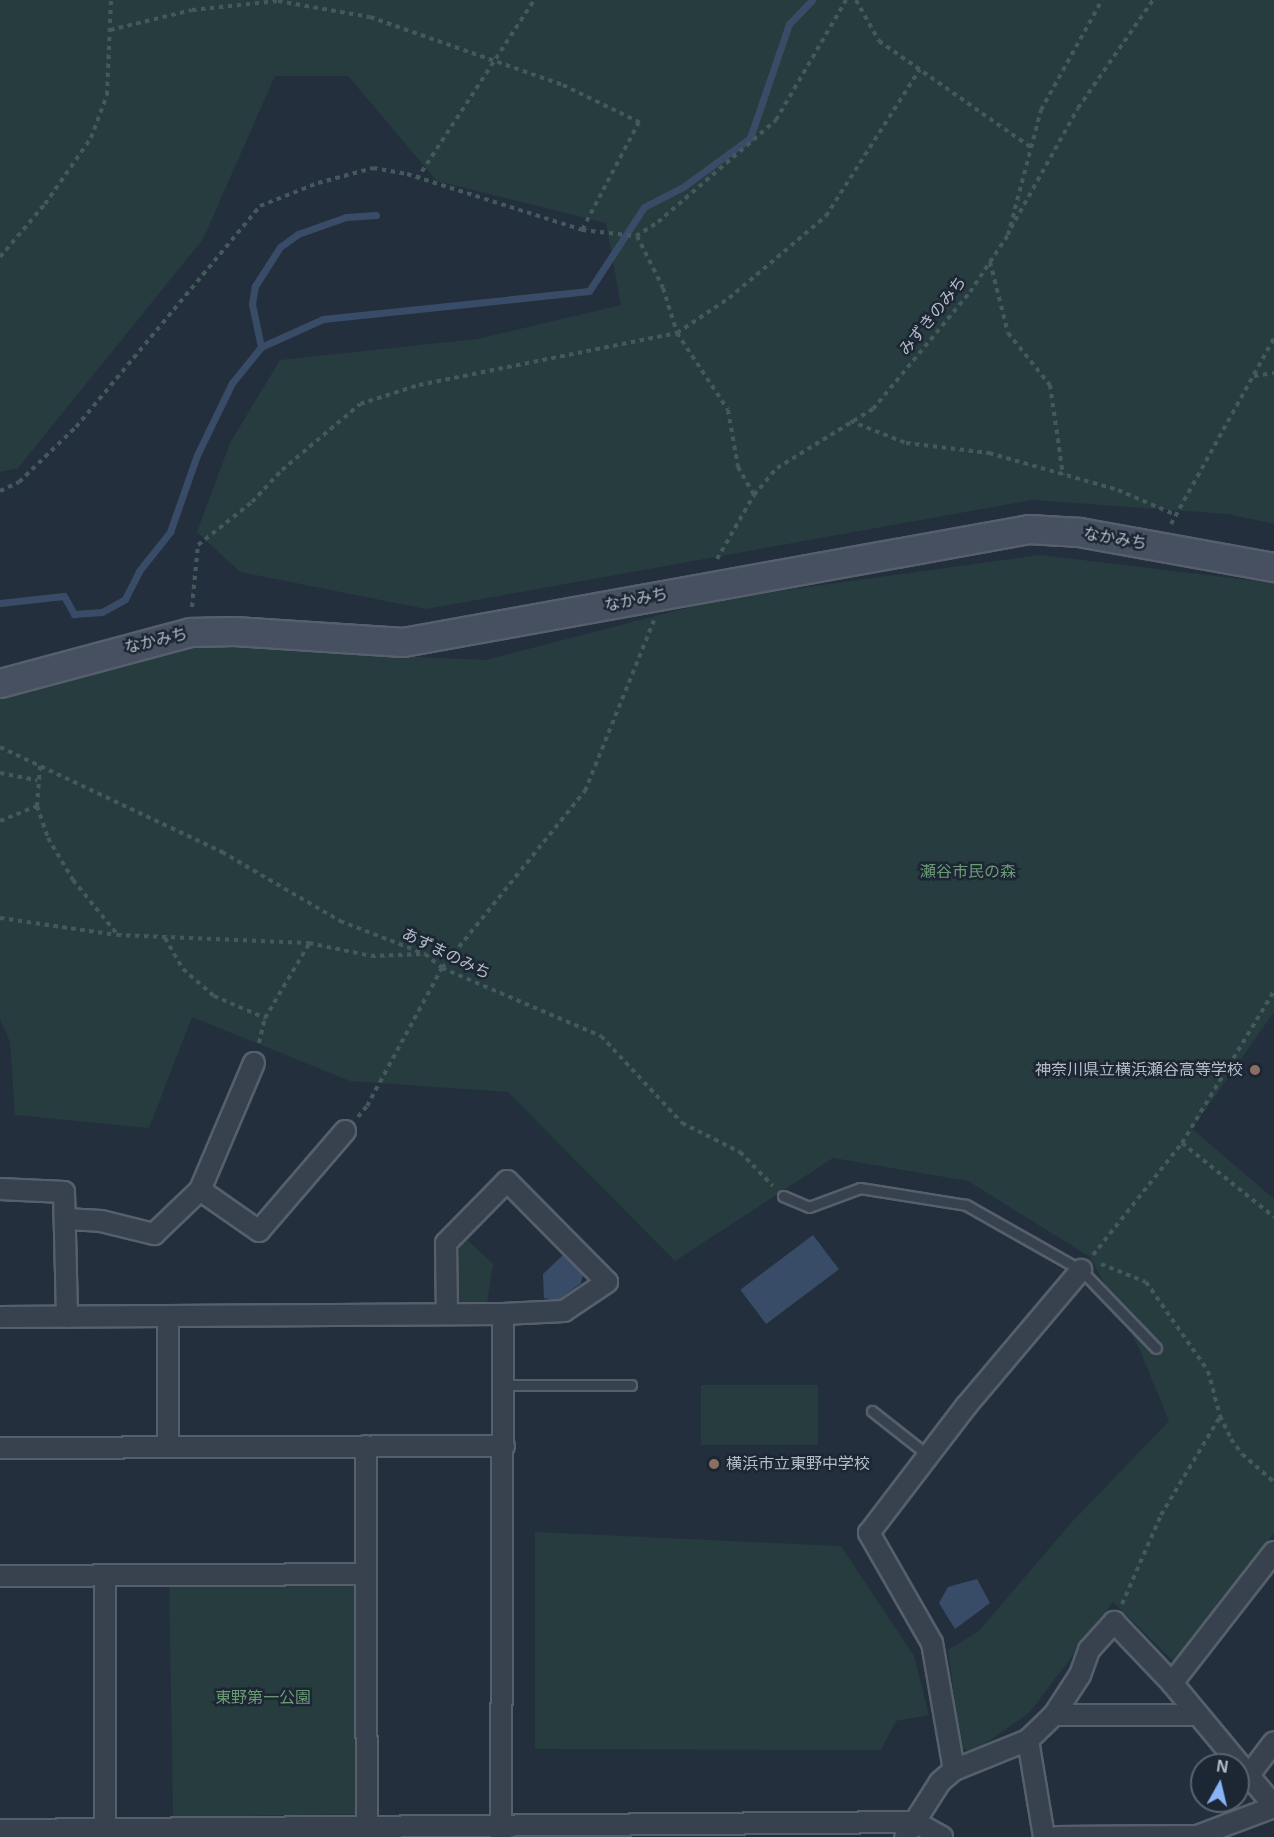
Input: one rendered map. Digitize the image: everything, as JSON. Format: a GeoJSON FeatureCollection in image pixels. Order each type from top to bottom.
{"type":"FeatureCollection","features":[{"type":"Feature","properties":{"kind":"street","name":"なかみち"},"geometry":{"type":"LineString","coordinates":[[0,683],[191,632],[234,631],[403,642],[1029,529],[1079,532],[1274,567]]}},
{"type":"Feature","properties":{"kind":"street"},"geometry":{"type":"LineString","coordinates":[[65,1219],[101,1221],[154,1234],[200,1190],[254,1063]]}},
{"type":"Feature","properties":{"kind":"street"},"geometry":{"type":"LineString","coordinates":[[200,1190],[259,1231],[345,1131]]}},
{"type":"Feature","properties":{"kind":"street"},"geometry":{"type":"LineString","coordinates":[[0,1317],[503,1314],[564,1311],[607,1282],[507,1181],[446,1243],[447,1314]]}},
{"type":"Feature","properties":{"kind":"street"},"geometry":{"type":"LineString","coordinates":[[0,1189],[64,1192],[67,1317]]}},
{"type":"Feature","properties":{"kind":"street"},"geometry":{"type":"LineString","coordinates":[[954,1770],[932,1643],[869,1533],[929,1455],[1085,1266]]}},
{"type":"Feature","properties":{"kind":"street"},"geometry":{"type":"LineString","coordinates":[[501,1832],[500,1485],[504,1446],[503,1314]]}},
{"type":"Feature","properties":{"kind":"street"},"geometry":{"type":"LineString","coordinates":[[168,1316],[168,1447]]}},
{"type":"Feature","properties":{"kind":"street"},"geometry":{"type":"LineString","coordinates":[[366,1446],[367,1833]]}},
{"type":"Feature","properties":{"kind":"street"},"geometry":{"type":"LineString","coordinates":[[0,1448],[504,1446]]}},
{"type":"Feature","properties":{"kind":"street"},"geometry":{"type":"LineString","coordinates":[[1172,1683],[1274,1552]]}},
{"type":"Feature","properties":{"kind":"street"},"geometry":{"type":"LineString","coordinates":[[0,1576],[366,1574]]}},
{"type":"Feature","properties":{"kind":"street"},"geometry":{"type":"LineString","coordinates":[[105,1575],[105,1829]]}},
{"type":"Feature","properties":{"kind":"street"},"geometry":{"type":"LineString","coordinates":[[910,1830],[940,1782],[954,1770],[1028,1740],[1054,1715],[1080,1675],[1089,1650],[1114,1623],[1172,1683],[1231,1753]]}},
{"type":"Feature","properties":{"kind":"street"},"geometry":{"type":"LineString","coordinates":[[1054,1715],[1198,1715]]}},
{"type":"Feature","properties":{"kind":"street"},"geometry":{"type":"LineString","coordinates":[[1028,1740],[1044,1837]]}},
{"type":"Feature","properties":{"kind":"street"},"geometry":{"type":"LineString","coordinates":[[1250,1773],[1274,1742]]}},
{"type":"Feature","properties":{"kind":"street"},"geometry":{"type":"LineString","coordinates":[[1058,1837],[1197,1836],[1274,1807],[1250,1775]]}},
{"type":"Feature","properties":{"kind":"street"},"geometry":{"type":"LineString","coordinates":[[0,1830],[105,1829],[367,1833],[910,1830],[942,1837]]}},
{"type":"Feature","properties":{"kind":"lane"},"geometry":{"type":"LineString","coordinates":[[783,1196],[809,1207],[860,1188],[966,1205],[1085,1266],[1156,1348]]}},
{"type":"Feature","properties":{"kind":"lane"},"geometry":{"type":"LineString","coordinates":[[504,1385],[631,1385]]}},
{"type":"Feature","properties":{"kind":"lane"},"geometry":{"type":"LineString","coordinates":[[872,1411],[929,1455]]}},
{"type":"Feature","properties":{"kind":"path"},"geometry":{"type":"LineString","coordinates":[[0,257],[45,204],[91,138],[107,95],[111,0]]}},
{"type":"Feature","properties":{"kind":"path"},"geometry":{"type":"LineString","coordinates":[[417,179],[534,0]]}},
{"type":"Feature","properties":{"kind":"path"},"geometry":{"type":"LineString","coordinates":[[0,491],[19,482],[76,427],[260,207],[318,183],[373,168],[417,179],[582,230],[636,236],[658,222],[776,120],[846,0]]}},
{"type":"Feature","properties":{"kind":"path"},"geometry":{"type":"LineString","coordinates":[[856,0],[879,41],[1032,148]]}},
{"type":"Feature","properties":{"kind":"path","name":"みずきのみち"},"geometry":{"type":"LineString","coordinates":[[700,588],[754,495],[777,468],[850,421],[873,409],[970,292],[1008,235],[1041,110],[1102,0]]}},
{"type":"Feature","properties":{"kind":"path"},"geometry":{"type":"LineString","coordinates":[[1008,235],[1078,108],[1153,0]]}},
{"type":"Feature","properties":{"kind":"path"},"geometry":{"type":"LineString","coordinates":[[110,30],[192,10],[278,1],[370,17],[492,63],[563,86],[639,122],[582,230]]}},
{"type":"Feature","properties":{"kind":"path"},"geometry":{"type":"LineString","coordinates":[[191,632],[193,566],[198,545],[252,502],[282,470],[360,404],[419,385],[677,333],[729,298],[826,216],[920,69]]}},
{"type":"Feature","properties":{"kind":"path"},"geometry":{"type":"LineString","coordinates":[[636,236],[663,288],[677,333],[728,410],[738,467],[754,495]]}},
{"type":"Feature","properties":{"kind":"path"},"geometry":{"type":"LineString","coordinates":[[990,262],[1008,333],[1050,385],[1063,475]]}},
{"type":"Feature","properties":{"kind":"path"},"geometry":{"type":"LineString","coordinates":[[1159,546],[1274,338]]}},
{"type":"Feature","properties":{"kind":"path"},"geometry":{"type":"LineString","coordinates":[[1254,376],[1274,372]]}},
{"type":"Feature","properties":{"kind":"path"},"geometry":{"type":"LineString","coordinates":[[850,421],[906,443],[989,453],[1118,489],[1176,515]]}},
{"type":"Feature","properties":{"kind":"path"},"geometry":{"type":"LineString","coordinates":[[345,1131],[367,1106],[442,968],[585,791],[665,595]]}},
{"type":"Feature","properties":{"kind":"path","name":"あずまのみち"},"geometry":{"type":"LineString","coordinates":[[0,747],[222,852],[340,921],[425,954],[442,968],[601,1036],[682,1123],[740,1152],[783,1196]]}},
{"type":"Feature","properties":{"kind":"path"},"geometry":{"type":"LineString","coordinates":[[40,766],[37,780],[37,806],[48,838],[73,880],[117,935]]}},
{"type":"Feature","properties":{"kind":"path"},"geometry":{"type":"LineString","coordinates":[[0,772],[37,780]]}},
{"type":"Feature","properties":{"kind":"path"},"geometry":{"type":"LineString","coordinates":[[0,821],[37,806]]}},
{"type":"Feature","properties":{"kind":"path"},"geometry":{"type":"LineString","coordinates":[[0,918],[117,935],[309,943],[371,956],[425,954]]}},
{"type":"Feature","properties":{"kind":"path"},"geometry":{"type":"LineString","coordinates":[[164,937],[183,969],[214,996],[265,1018]]}},
{"type":"Feature","properties":{"kind":"path"},"geometry":{"type":"LineString","coordinates":[[254,1063],[265,1018],[309,943]]}},
{"type":"Feature","properties":{"kind":"path"},"geometry":{"type":"LineString","coordinates":[[1274,991],[1182,1143],[1085,1266],[1146,1282],[1209,1371],[1220,1416],[1242,1454],[1274,1482]]}},
{"type":"Feature","properties":{"kind":"path"},"geometry":{"type":"LineString","coordinates":[[1182,1143],[1274,1217]]}},
{"type":"Feature","properties":{"kind":"path"},"geometry":{"type":"LineString","coordinates":[[1114,1623],[1161,1515],[1220,1416]]}},
{"type":"Feature","properties":{"kind":"green space"},"geometry":{"type":"Polygon","coordinates":[[[0,0],[1274,0],[1274,524],[1228,514],[1032,500],[426,609],[240,572],[197,532],[230,443],[280,360],[477,339],[621,305],[606,223],[437,181],[348,76],[275,76],[203,239],[18,468],[0,472],[0,0]]]}},
{"type":"Feature","properties":{"kind":"green space","name":"瀬谷市民の森"},"geometry":{"type":"Polygon","coordinates":[[[1040,555],[1274,583],[1274,1012],[1192,1129],[1274,1199],[1274,1533],[1175,1663],[1113,1602],[1030,1712],[972,1753],[961,1747],[948,1650],[979,1631],[1070,1524],[1169,1421],[1139,1348],[1090,1257],[968,1181],[833,1158],[675,1261],[508,1092],[350,1081],[192,1017],[149,1128],[15,1115],[10,1042],[0,1019],[0,682],[188,643],[262,638],[350,654],[486,660],[721,599],[1040,555]]]}},
{"type":"Feature","properties":{"kind":"green space"},"geometry":{"type":"Polygon","coordinates":[[[460,1233],[493,1264],[487,1303],[458,1303],[454,1239],[460,1233]]]}},
{"type":"Feature","properties":{"kind":"green space"},"geometry":{"type":"Polygon","coordinates":[[[701,1385],[818,1385],[818,1445],[701,1445],[701,1385]]]}},
{"type":"Feature","properties":{"kind":"green space"},"geometry":{"type":"Polygon","coordinates":[[[535,1532],[841,1546],[914,1656],[929,1715],[896,1721],[881,1750],[535,1749],[535,1532]]]}},
{"type":"Feature","properties":{"kind":"green space","name":"東野第一公園"},"geometry":{"type":"Polygon","coordinates":[[[354,1578],[358,1814],[173,1817],[169,1581],[354,1578]]]}},
{"type":"Feature","properties":{"kind":"water"},"geometry":{"type":"Polygon","coordinates":[[[813,1235],[839,1269],[766,1324],[740,1290],[813,1235]]]}},
{"type":"Feature","properties":{"kind":"water"},"geometry":{"type":"Polygon","coordinates":[[[563,1255],[583,1275],[581,1283],[558,1300],[544,1298],[543,1274],[563,1255]]]}},
{"type":"Feature","properties":{"kind":"water"},"geometry":{"type":"Polygon","coordinates":[[[977,1579],[990,1603],[955,1629],[939,1603],[948,1587],[977,1579]]]}},
{"type":"Feature","properties":{"kind":"waterway"},"geometry":{"type":"LineString","coordinates":[[0,603],[64,596],[74,614],[102,612],[125,599],[139,571],[170,532],[197,455],[232,383],[261,347],[323,319],[589,291],[644,207],[683,187],[750,138],[789,24],[812,0]]}},
{"type":"Feature","properties":{"kind":"waterway"},"geometry":{"type":"LineString","coordinates":[[261,347],[252,304],[255,286],[280,247],[298,234],[346,217],[376,215]]}},
{"type":"Feature","properties":{"kind":"place","name":"神奈川県立横浜瀬谷高等学校"},"geometry":{"type":"Point","coordinates":[1255,1070]}},
{"type":"Feature","properties":{"kind":"place","name":"横浜市立東野中学校"},"geometry":{"type":"Point","coordinates":[714,1464]}}]}
